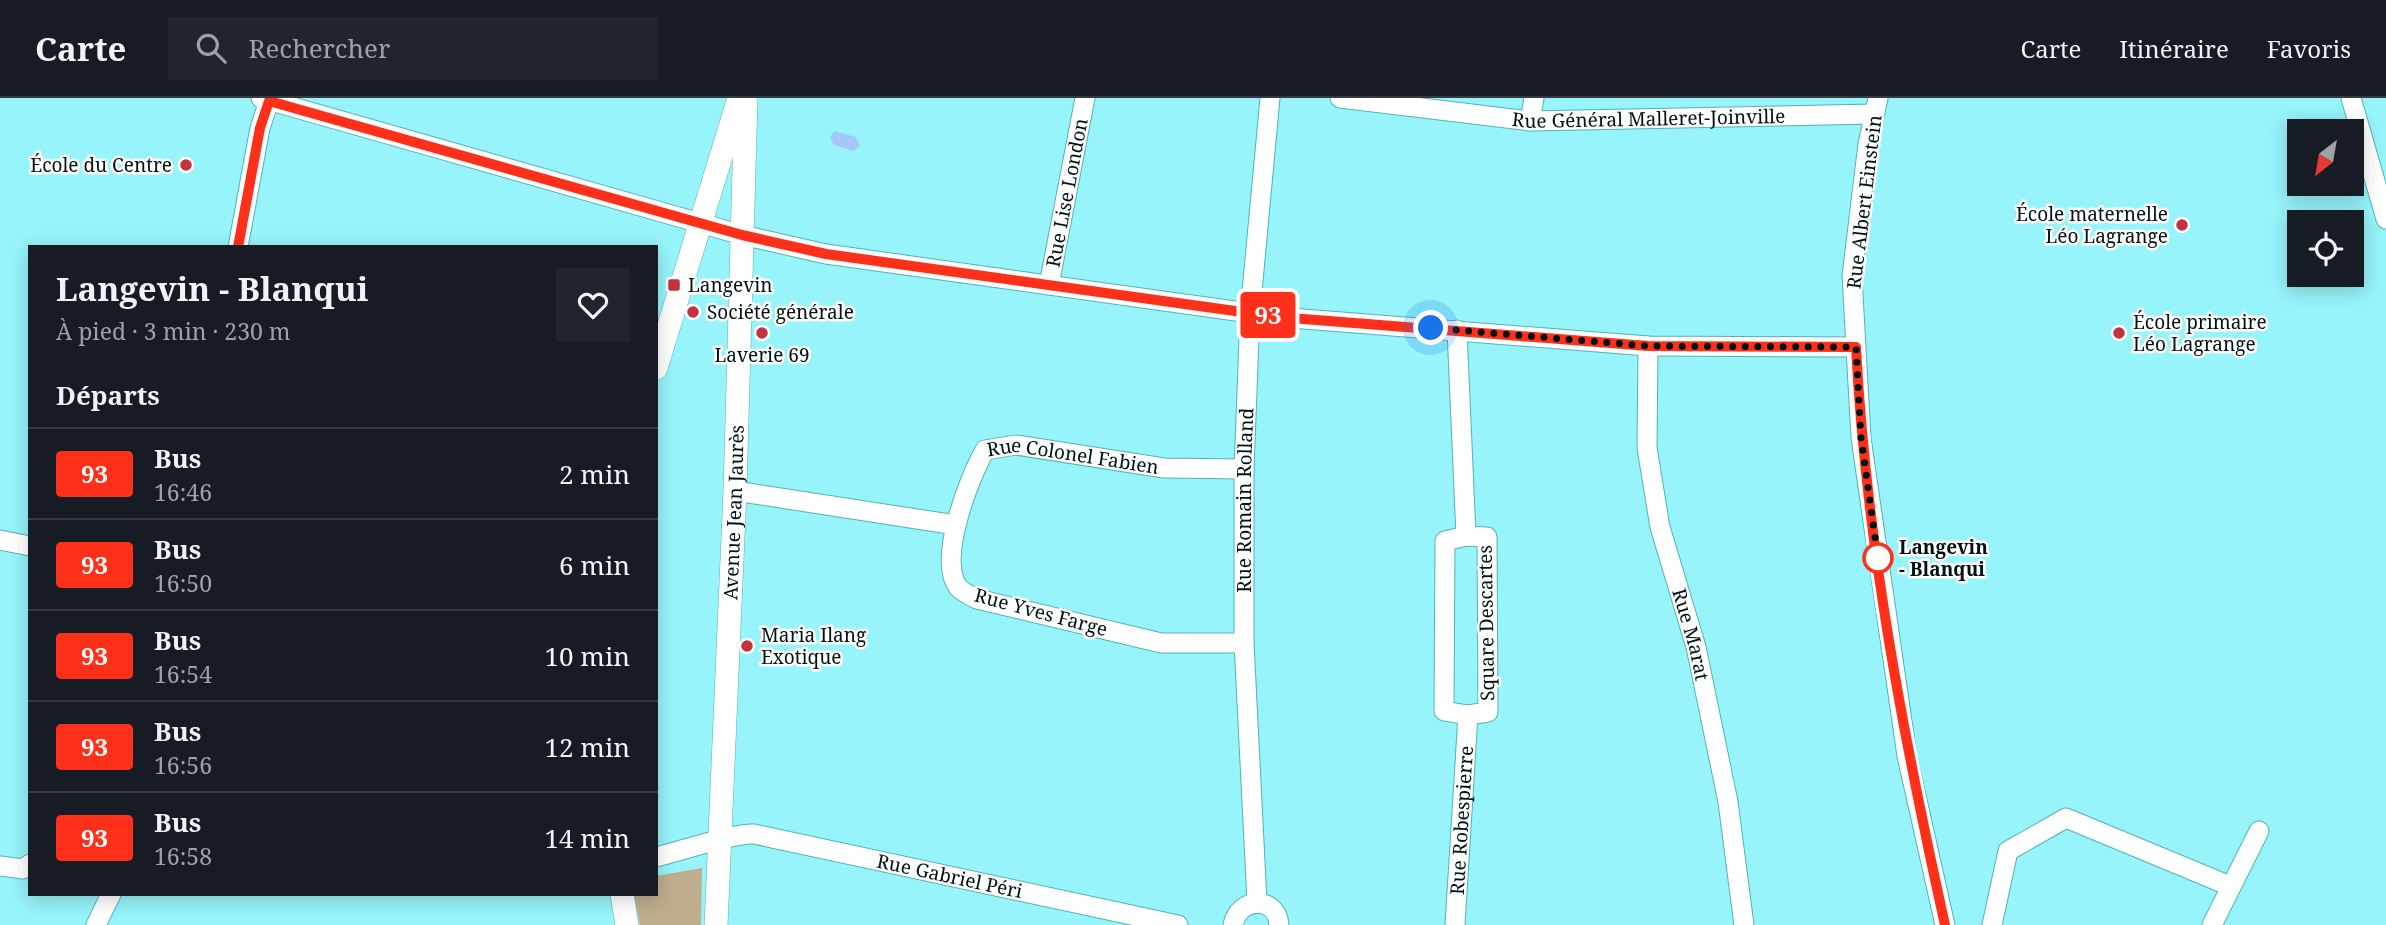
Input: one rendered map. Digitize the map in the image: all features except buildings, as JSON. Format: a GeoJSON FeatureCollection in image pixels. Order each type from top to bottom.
{"type":"FeatureCollection","features":[{"type":"Feature","properties":{"kind":"main road"},"geometry":{"type":"LineString","coordinates":[[658,361],[739,98]]}},
{"type":"Feature","properties":{"kind":"main road","name":"Avenue Jean Jaurès"},"geometry":{"type":"LineString","coordinates":[[716,925],[735,491],[746,98]]}},
{"type":"Feature","properties":{"kind":"main road"},"geometry":{"type":"LineString","coordinates":[[622,896],[627,925]]}},
{"type":"Feature","properties":{"kind":"street","name":"Rue Lise London"},"geometry":{"type":"LineString","coordinates":[[1049,285],[1085,98]]}},
{"type":"Feature","properties":{"kind":"street","name":"Rue Romain Rolland"},"geometry":{"type":"LineString","coordinates":[[1257,902],[1244,643],[1244,469],[1250,313],[1270,98]]}},
{"type":"Feature","properties":{"kind":"street","name":"Rue Général Malleret-Joinville"},"geometry":{"type":"LineString","coordinates":[[1340,98],[1530,121],[1876,106]]}},
{"type":"Feature","properties":{"kind":"street"},"geometry":{"type":"LineString","coordinates":[[1530,121],[1534,98]]}},
{"type":"Feature","properties":{"kind":"street"},"geometry":{"type":"LineString","coordinates":[[2351,98],[2386,219]]}},
{"type":"Feature","properties":{"kind":"street"},"geometry":{"type":"LineString","coordinates":[[238,245],[266,99],[742,235],[826,254],[1250,313],[1648,346],[1856,347]]}},
{"type":"Feature","properties":{"kind":"street","name":"Rue Albert Einstein"},"geometry":{"type":"LineString","coordinates":[[1876,106],[1852,276],[1861,438],[1907,756],[1945,925]]}},
{"type":"Feature","properties":{"kind":"street"},"geometry":{"type":"LineString","coordinates":[[1457,330],[1466,536]]}},
{"type":"Feature","properties":{"kind":"street","name":"Rue Marat"},"geometry":{"type":"LineString","coordinates":[[1648,346],[1649,461],[1660,527],[1696,647],[1723,776],[1744,925]]}},
{"type":"Feature","properties":{"kind":"street","name":"Rue Colonel Fabien"},"geometry":{"type":"LineString","coordinates":[[956,525],[970,475],[985,450],[1016,444],[1164,468],[1244,469]]}},
{"type":"Feature","properties":{"kind":"street"},"geometry":{"type":"LineString","coordinates":[[735,491],[956,525]]}},
{"type":"Feature","properties":{"kind":"street","name":"Rue Yves Farge"},"geometry":{"type":"LineString","coordinates":[[956,525],[951,570],[958,588],[976,599],[1161,643],[1244,643]]}},
{"type":"Feature","properties":{"kind":"street","name":"Square Descartes"},"geometry":{"type":"LineString","coordinates":[[1466,536],[1487,537],[1488,712],[1468,715],[1444,711],[1445,541],[1466,536]]}},
{"type":"Feature","properties":{"kind":"street"},"geometry":{"type":"LineString","coordinates":[[0,540],[28,546]]}},
{"type":"Feature","properties":{"kind":"street","name":"Rue Robespierre"},"geometry":{"type":"LineString","coordinates":[[1455,925],[1468,715]]}},
{"type":"Feature","properties":{"kind":"street"},"geometry":{"type":"LineString","coordinates":[[1992,925],[2008,851],[2066,818],[2230,886]]}},
{"type":"Feature","properties":{"kind":"street"},"geometry":{"type":"LineString","coordinates":[[2212,925],[2259,831]]}},
{"type":"Feature","properties":{"kind":"street","name":"Rue Gabriel Péri"},"geometry":{"type":"LineString","coordinates":[[658,857],[721,842],[740,833],[754,834],[1178,925]]}},
{"type":"Feature","properties":{"kind":"street"},"geometry":{"type":"LineString","coordinates":[[0,866],[23,869],[28,865]]}},
{"type":"Feature","properties":{"kind":"street"},"geometry":{"type":"LineString","coordinates":[[96,925],[110,896]]}},
{"type":"Feature","properties":{"kind":"street"},"geometry":{"type":"LineString","coordinates":[[1233,925],[1235,916],[1244,905],[1257,902],[1270,906],[1279,918],[1279,925]]}},
{"type":"Feature","properties":{"kind":"shaded area"},"geometry":{"type":"Polygon","coordinates":[[[702,868],[701,925],[640,925],[634,896],[658,896],[658,876],[702,868]]]}},
{"type":"Feature","properties":{"kind":"water"},"geometry":{"type":"Polygon","coordinates":[[[834,131],[856,137],[860,145],[854,151],[834,145],[830,138],[834,131]]]}},
{"type":"Feature","properties":{"kind":"bus line","name":"93"},"geometry":{"type":"LineString","coordinates":[[238,245],[260,128],[269,101],[742,235],[826,254],[1278,317],[1648,346],[1856,347],[1861,438],[1907,756],[1945,925]]}},
{"type":"Feature","properties":{"kind":"place","name":"École du Centre"},"geometry":{"type":"Point","coordinates":[186,165]}},
{"type":"Feature","properties":{"kind":"place","name":"École maternelle Léo Lagrange"},"geometry":{"type":"Point","coordinates":[2182,225]}},
{"type":"Feature","properties":{"kind":"place","name":"Langevin"},"geometry":{"type":"Point","coordinates":[674,285]}},
{"type":"Feature","properties":{"kind":"place","name":"Société générale"},"geometry":{"type":"Point","coordinates":[693,312]}},
{"type":"Feature","properties":{"kind":"place","name":"Laverie 69"},"geometry":{"type":"Point","coordinates":[762,333]}},
{"type":"Feature","properties":{"kind":"place","name":"École primaire Léo Lagrange"},"geometry":{"type":"Point","coordinates":[2119,333]}},
{"type":"Feature","properties":{"kind":"place","name":"Langevin - Blanqui"},"geometry":{"type":"Point","coordinates":[1878,558]}},
{"type":"Feature","properties":{"kind":"place","name":"Maria Ilang Exotique"},"geometry":{"type":"Point","coordinates":[747,646]}},
{"type":"Feature","properties":{"kind":"route"},"geometry":{"type":"LineString","coordinates":[[1431,328],[1648,346],[1856,347],[1861,438],[1878,558]]}}]}
